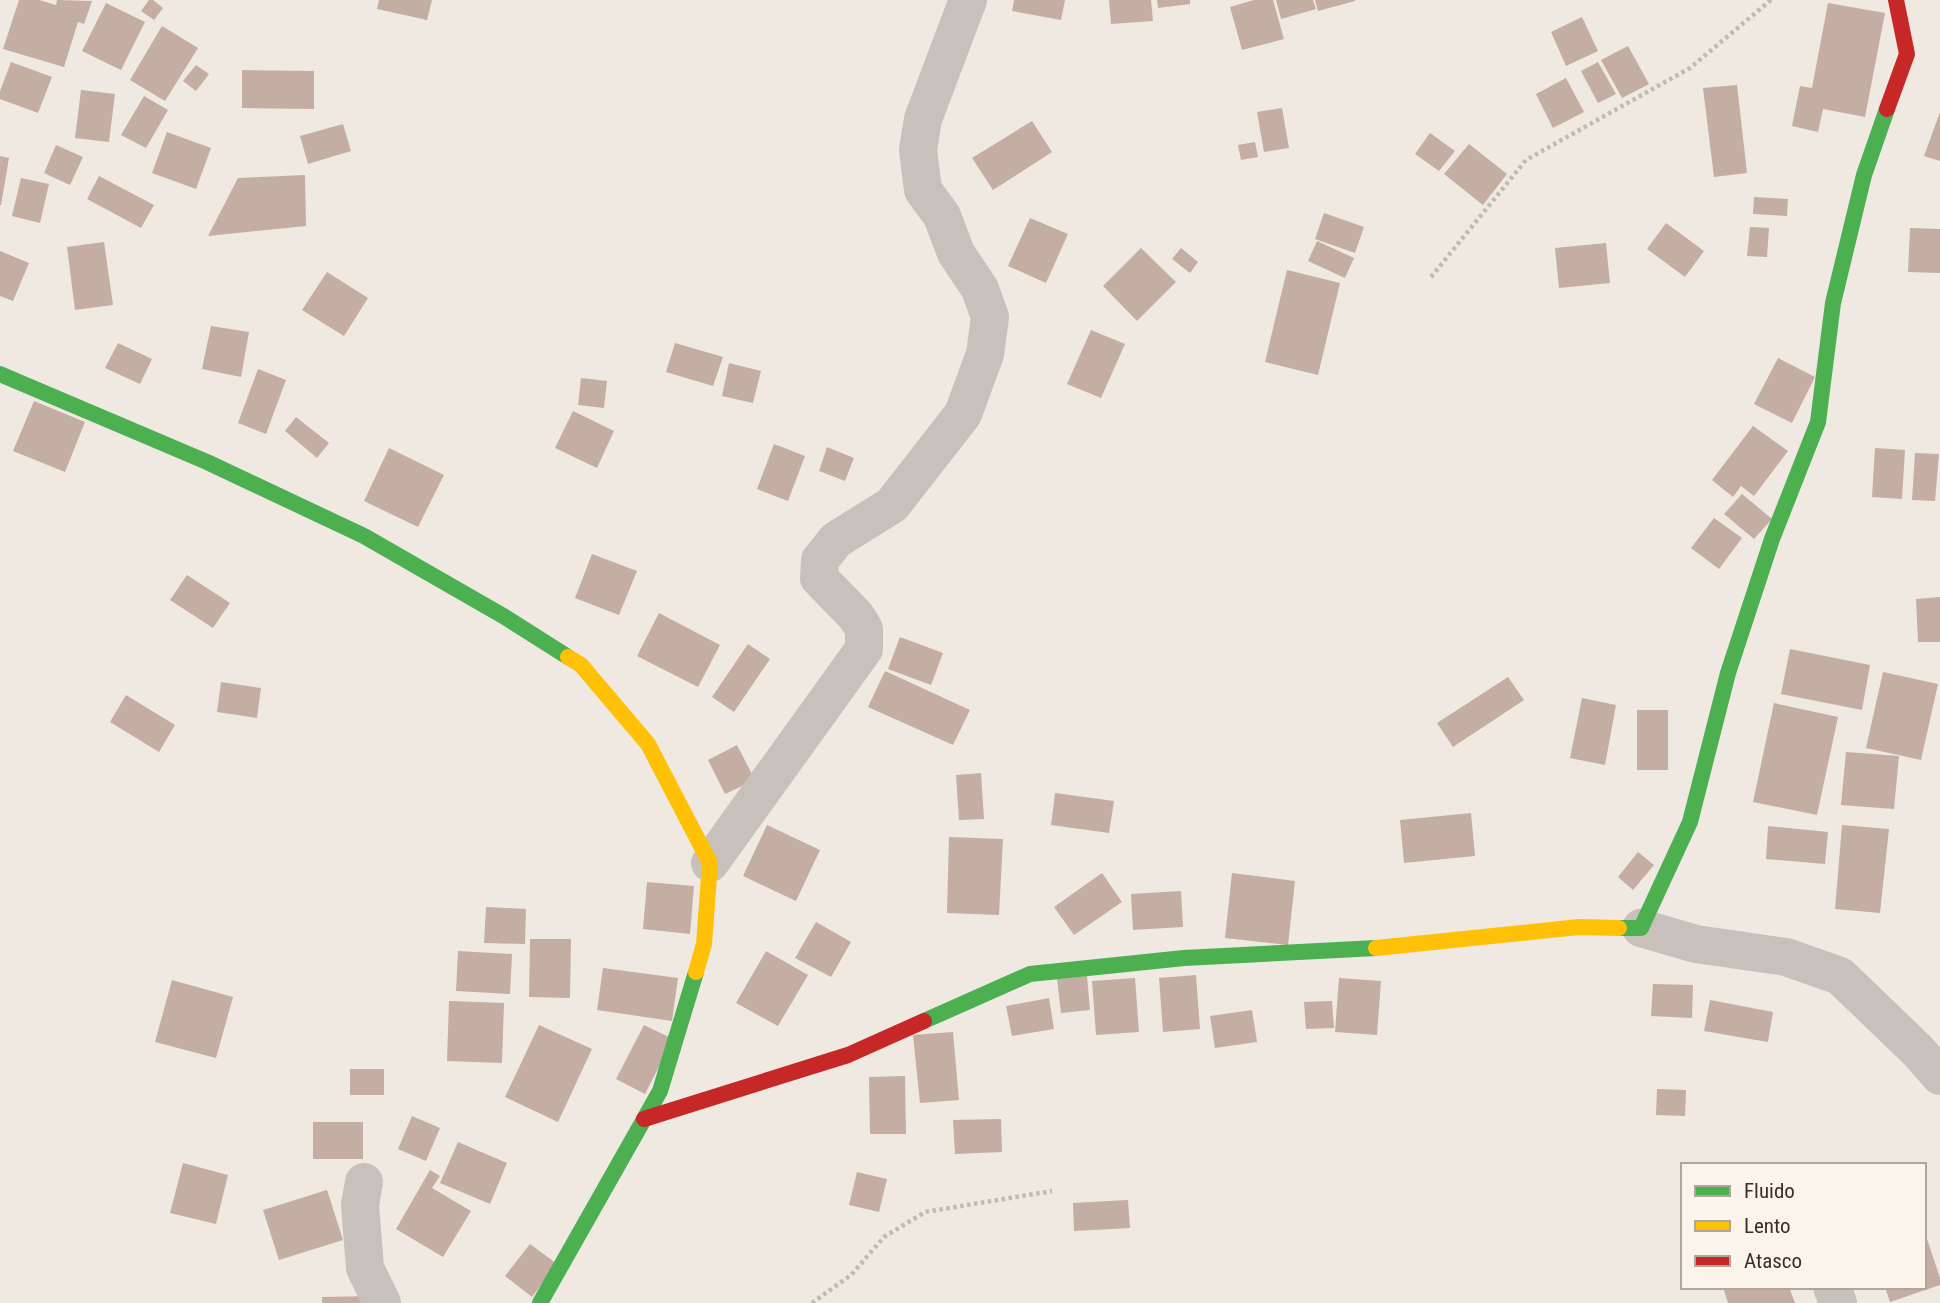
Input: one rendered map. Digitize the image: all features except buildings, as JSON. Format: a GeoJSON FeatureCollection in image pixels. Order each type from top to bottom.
{"type":"FeatureCollection","features":[{"type":"Feature","properties":{"kind":"street"},"geometry":{"type":"LineString","coordinates":[[540,1303],[660,1091],[704,944],[710,863],[864,649],[864,629],[856,616],[819,578],[820,560],[836,540],[892,505],[963,414],[985,354],[990,317],[980,289],[957,253],[942,216],[923,190],[918,150],[923,119],[968,0]]}},
{"type":"Feature","properties":{"kind":"street"},"geometry":{"type":"LineString","coordinates":[[1641,928],[1690,822],[1728,673],[1772,540],[1818,422],[1833,303],[1864,175],[1907,54],[1896,0]]}},
{"type":"Feature","properties":{"kind":"street"},"geometry":{"type":"LineString","coordinates":[[0,373],[207,462],[364,536],[505,617],[581,665],[648,744],[710,863]]}},
{"type":"Feature","properties":{"kind":"street"},"geometry":{"type":"LineString","coordinates":[[644,1119],[848,1055],[1030,974],[1184,958],[1398,947],[1579,927],[1641,928],[1696,944],[1786,957],[1839,976],[1918,1051],[1940,1076]]}},
{"type":"Feature","properties":{"kind":"street"},"geometry":{"type":"LineString","coordinates":[[363,1182],[360,1205],[365,1268],[382,1303]]}},
{"type":"Feature","properties":{"kind":"path"},"geometry":{"type":"LineString","coordinates":[[1431,277],[1526,160],[1690,68],[1771,0]]}},
{"type":"Feature","properties":{"kind":"path"},"geometry":{"type":"LineString","coordinates":[[812,1303],[851,1275],[884,1237],[925,1212],[1052,1191]]}},
{"type":"Feature","properties":{"kind":"traffic: fast"},"geometry":{"type":"LineString","coordinates":[[1619,928],[1641,928],[1690,822],[1728,673],[1772,539],[1818,422],[1833,303],[1864,175],[1887,109]]}},
{"type":"Feature","properties":{"kind":"traffic: fast"},"geometry":{"type":"LineString","coordinates":[[0,374],[207,462],[364,536],[505,617],[568,657]]}},
{"type":"Feature","properties":{"kind":"traffic: fast"},"geometry":{"type":"LineString","coordinates":[[924,1021],[1030,974],[1184,958],[1376,948]]}},
{"type":"Feature","properties":{"kind":"traffic: fast"},"geometry":{"type":"LineString","coordinates":[[540,1303],[660,1091],[696,972]]}},
{"type":"Feature","properties":{"kind":"traffic: slow"},"geometry":{"type":"LineString","coordinates":[[568,657],[581,665],[648,744],[710,863],[704,944],[696,972]]}},
{"type":"Feature","properties":{"kind":"traffic: slow"},"geometry":{"type":"LineString","coordinates":[[1376,948],[1579,927],[1619,928]]}},
{"type":"Feature","properties":{"kind":"traffic: jam"},"geometry":{"type":"LineString","coordinates":[[1887,109],[1907,54],[1896,0]]}},
{"type":"Feature","properties":{"kind":"traffic: jam"},"geometry":{"type":"LineString","coordinates":[[644,1119],[848,1055],[924,1021]]}}]}
